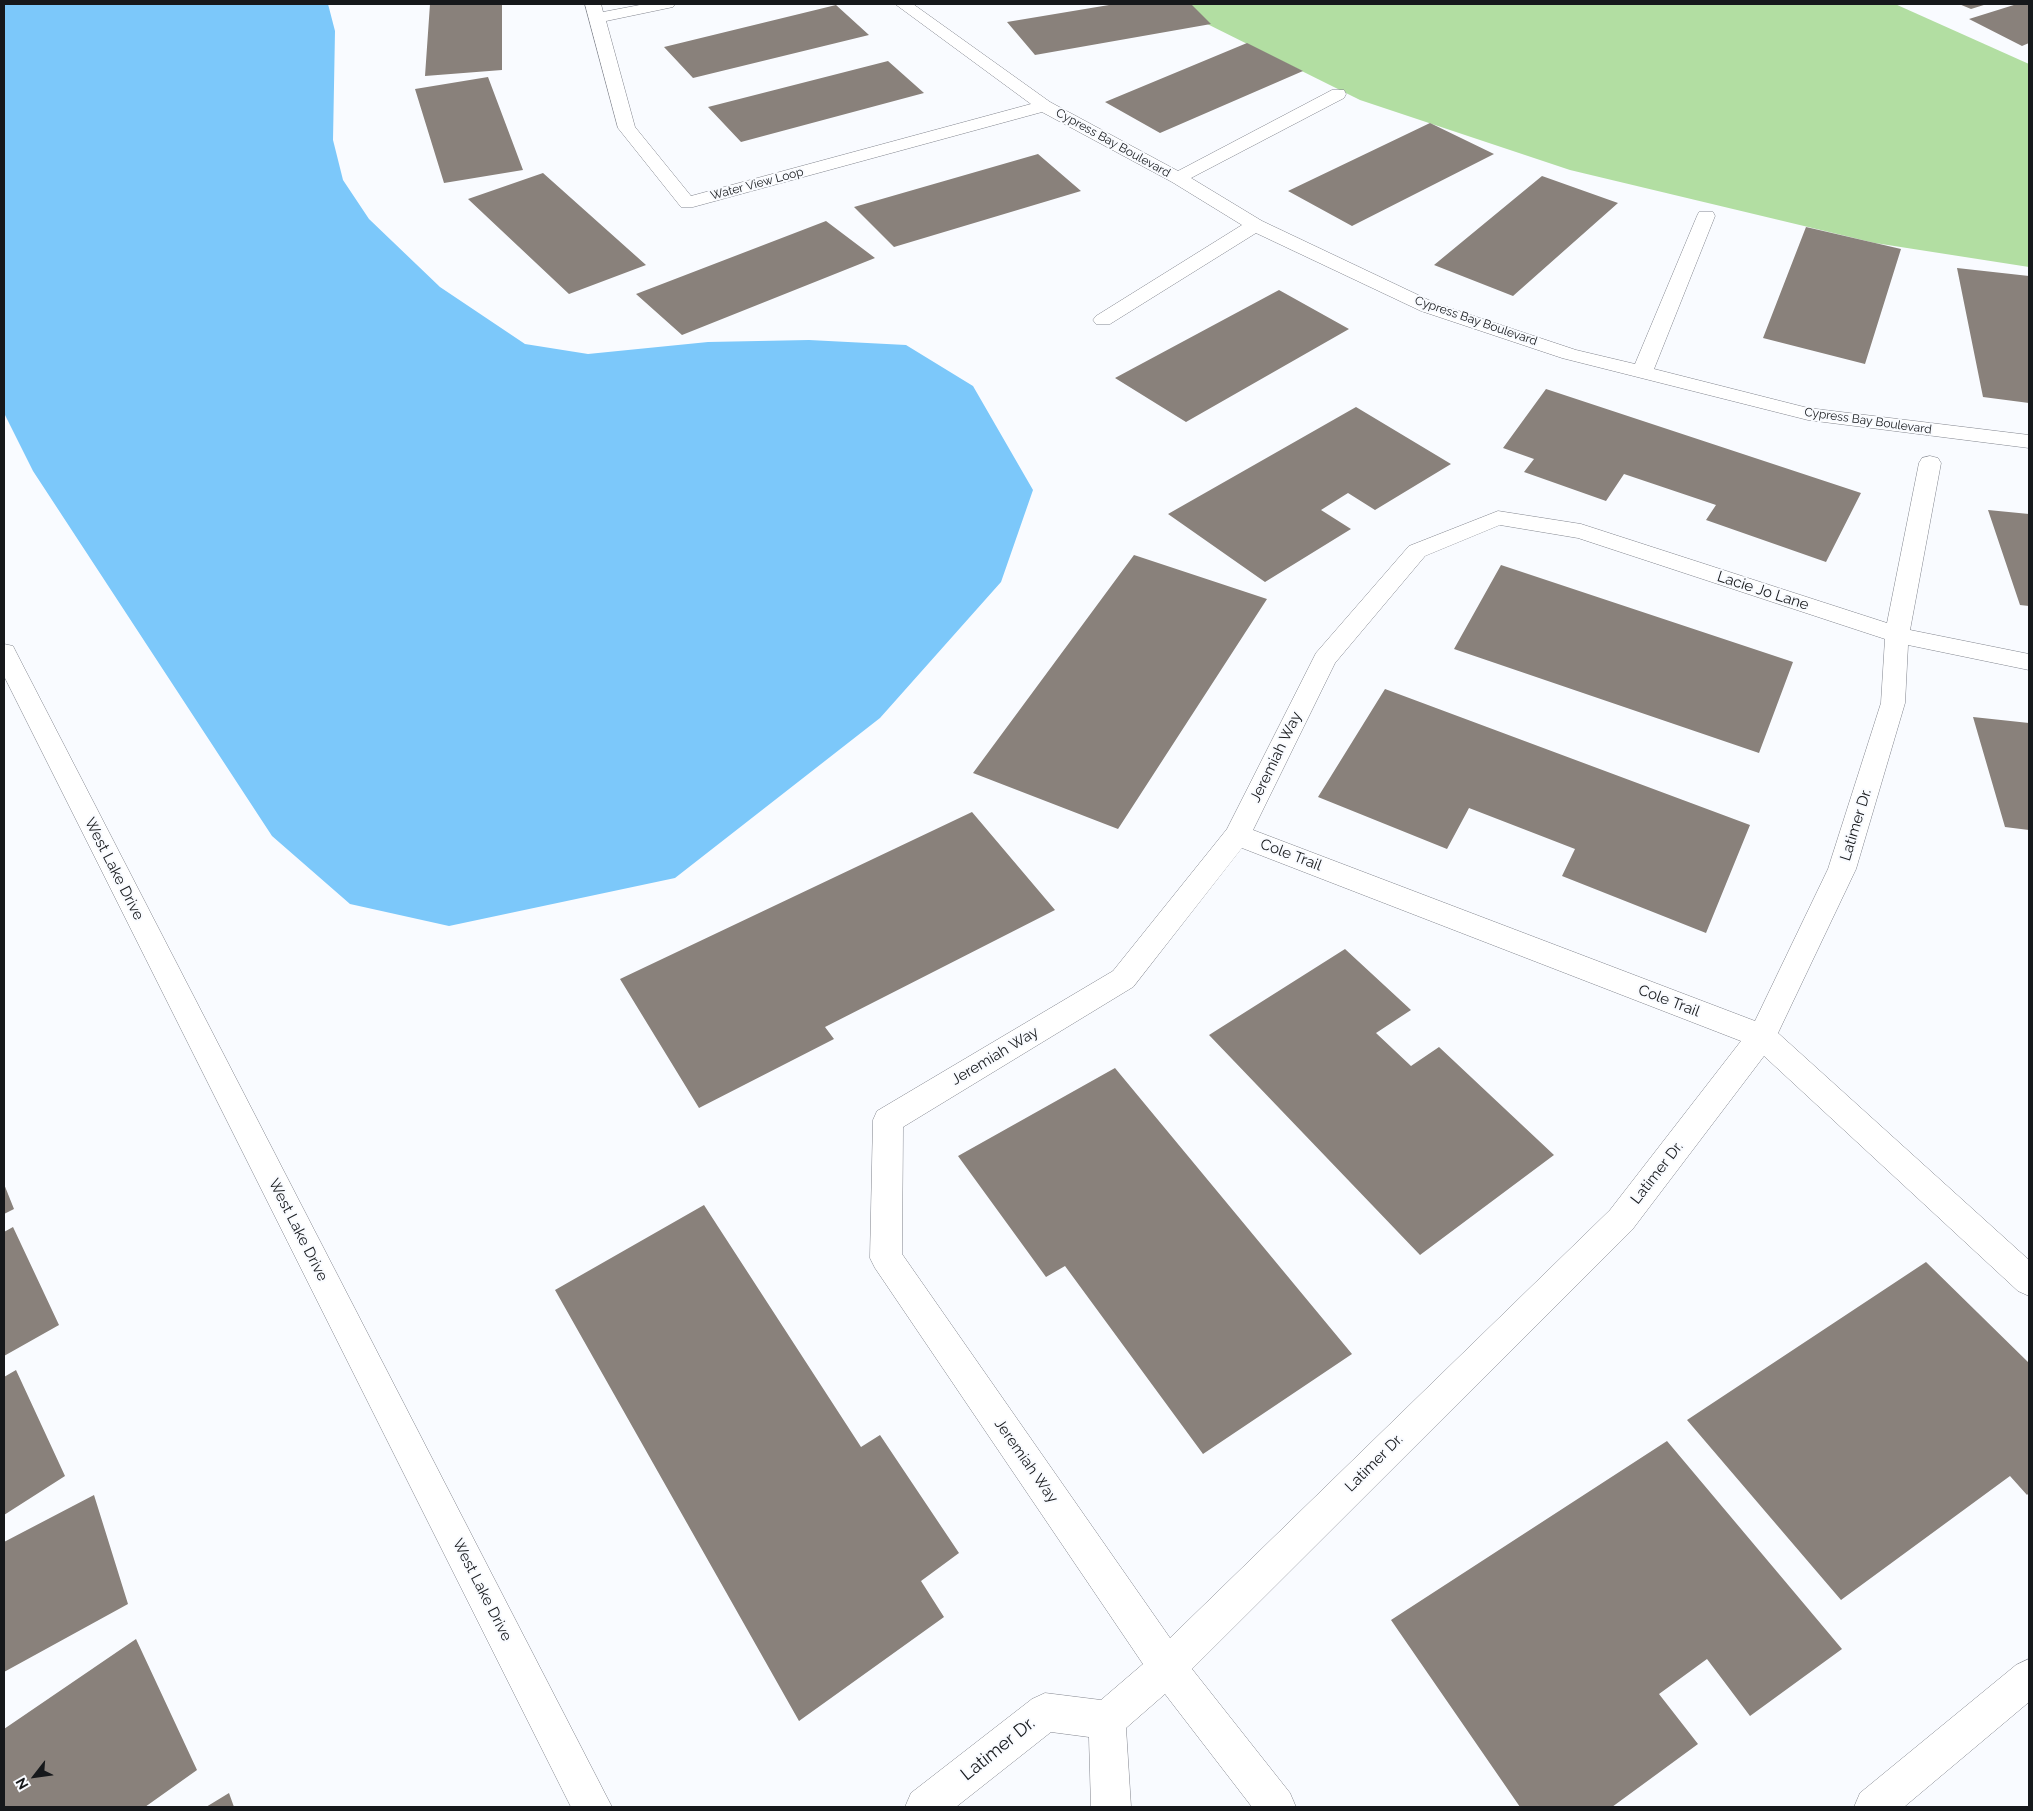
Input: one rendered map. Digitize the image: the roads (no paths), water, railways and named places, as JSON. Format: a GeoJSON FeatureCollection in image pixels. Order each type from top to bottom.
{"type":"FeatureCollection","features":[{"type":"Feature","properties":{"kind":"street"},"geometry":{"type":"LineString","coordinates":[[596,11],[667,4]]}},
{"type":"Feature","properties":{"kind":"street","name":"Cypress Bay Boulevard"},"geometry":{"type":"LineString","coordinates":[[904,4],[1044,106],[1178,178],[1255,225],[1428,307],[1569,354],[1808,414],[2029,442]]}},
{"type":"Feature","properties":{"kind":"street","name":"Water View Loop"},"geometry":{"type":"LineString","coordinates":[[596,11],[626,128],[687,203],[1044,106]]}},
{"type":"Feature","properties":{"kind":"street"},"geometry":{"type":"LineString","coordinates":[[1178,178],[1338,94]]}},
{"type":"Feature","properties":{"kind":"street"},"geometry":{"type":"LineString","coordinates":[[1642,373],[1706,216]]}},
{"type":"Feature","properties":{"kind":"street"},"geometry":{"type":"LineString","coordinates":[[1103,320],[1255,225]]}},
{"type":"Feature","properties":{"kind":"street","name":"Latimer Dr."},"geometry":{"type":"LineString","coordinates":[[926,1807],[1045,1712],[1107,1720],[1167,1667],[1621,1220],[1762,1036],[1842,869],[1892,704],[1897,635],[1930,463]]}},
{"type":"Feature","properties":{"kind":"street","name":"Lacie Jo Lane"},"geometry":{"type":"LineString","coordinates":[[1498,518],[1581,531],[1897,635],[2029,662]]}},
{"type":"Feature","properties":{"kind":"street","name":"Jeremiah Way"},"geometry":{"type":"LineString","coordinates":[[1167,1667],[886,1258],[888,1120],[1123,979],[1237,835],[1325,659],[1417,551],[1498,518]]}},
{"type":"Feature","properties":{"kind":"street","name":"West Lake Drive"},"geometry":{"type":"LineString","coordinates":[[4,652],[592,1807]]}},
{"type":"Feature","properties":{"kind":"street","name":"Cole Trail"},"geometry":{"type":"LineString","coordinates":[[1237,835],[1762,1036],[2029,1281]]}},
{"type":"Feature","properties":{"kind":"street"},"geometry":{"type":"LineString","coordinates":[[1167,1667],[1276,1807]]}},
{"type":"Feature","properties":{"kind":"street"},"geometry":{"type":"LineString","coordinates":[[1874,1807],[2029,1678]]}},
{"type":"Feature","properties":{"kind":"street"},"geometry":{"type":"LineString","coordinates":[[1107,1720],[1111,1807]]}},
{"type":"Feature","properties":{"kind":"water"},"geometry":{"type":"Polygon","coordinates":[[[4,4],[328,4],[335,31],[333,140],[343,180],[369,219],[440,287],[525,344],[588,354],[708,342],[809,340],[906,345],[973,386],[1033,490],[1001,582],[880,718],[675,878],[449,926],[350,904],[272,836],[33,471],[4,413],[4,4]]]}}]}
